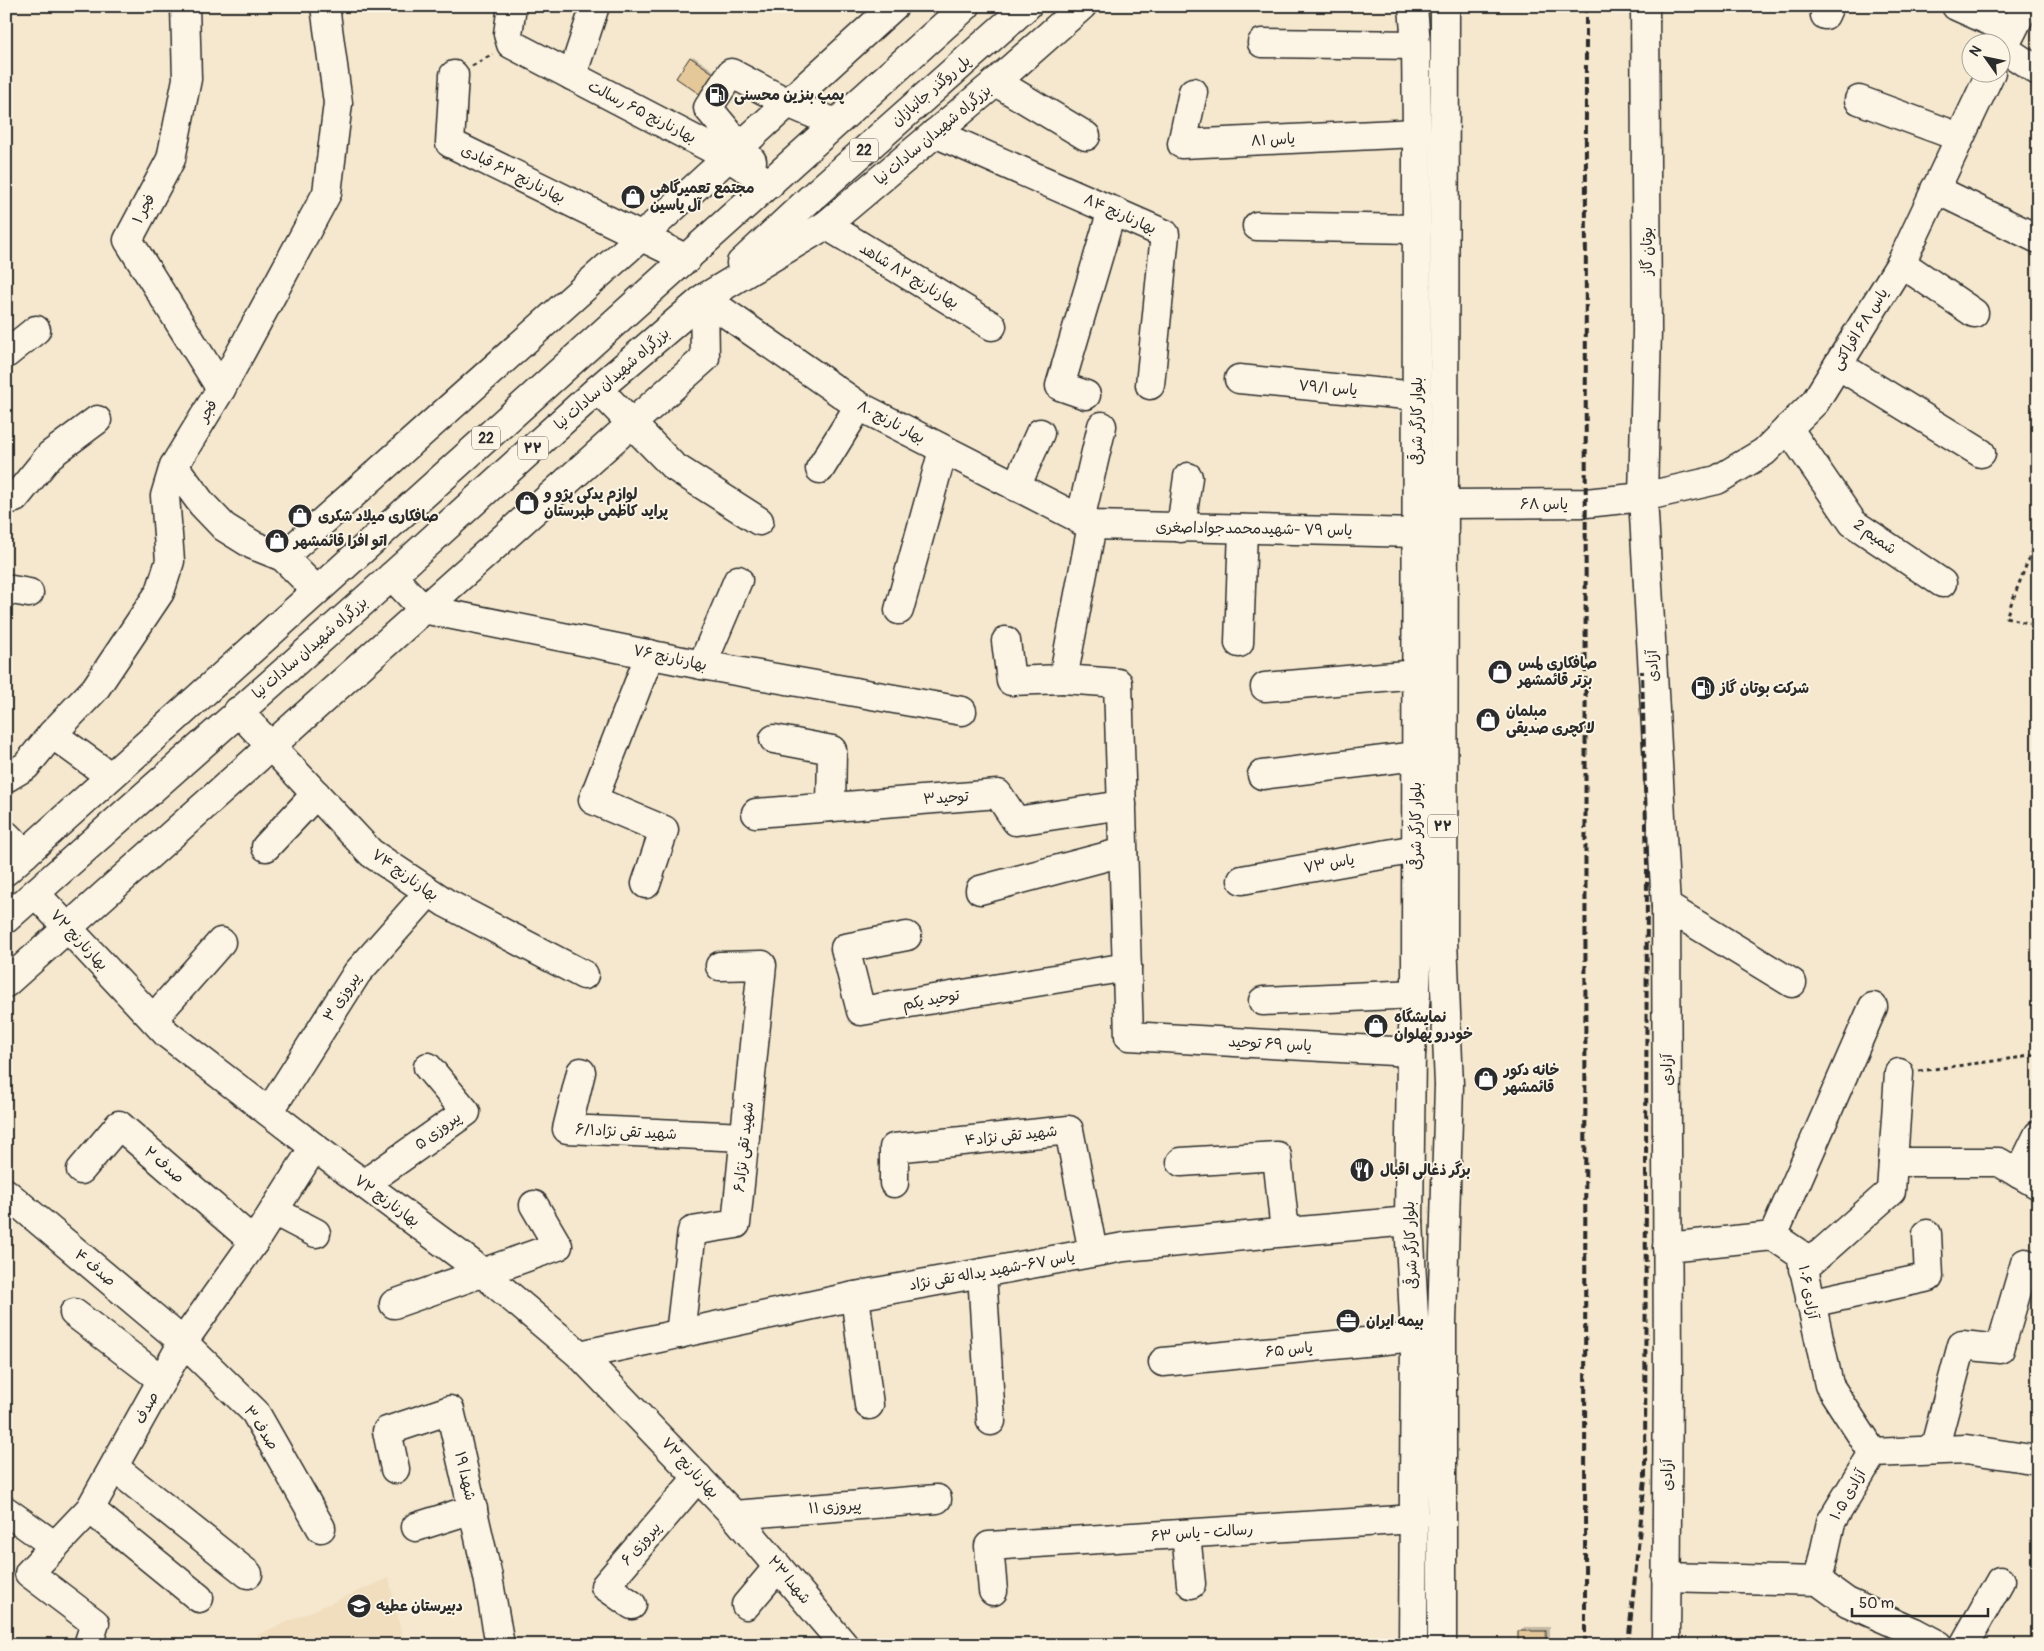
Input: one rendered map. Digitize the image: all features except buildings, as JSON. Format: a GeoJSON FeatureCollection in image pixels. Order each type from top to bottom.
{"type":"FeatureCollection","features":[{"type":"Feature","properties":{"kind":"main road","name":"فجر ۱"},"geometry":{"type":"LineString","coordinates":[[184,6],[187,79],[170,159],[128,240],[221,389]]}},
{"type":"Feature","properties":{"kind":"main road","name":"فجر"},"geometry":{"type":"LineString","coordinates":[[6,778],[26,766],[52,734],[95,689],[160,592],[170,561],[165,496],[174,466],[221,389],[328,193],[338,103],[325,6]]}},
{"type":"Feature","properties":{"kind":"main road"},"geometry":{"type":"LineString","coordinates":[[511,44],[508,34],[512,6]]}},
{"type":"Feature","properties":{"kind":"main road"},"geometry":{"type":"LineString","coordinates":[[572,76],[594,6]]}},
{"type":"Feature","properties":{"kind":"main road"},"geometry":{"type":"LineString","coordinates":[[283,557],[642,236],[894,6]]}},
{"type":"Feature","properties":{"kind":"main road","name":"22"},"geometry":{"type":"LineString","coordinates":[[13,853],[110,776],[966,6]]}},
{"type":"Feature","properties":{"kind":"main road","name":"پل روگذر جانبازان"},"geometry":{"type":"LineString","coordinates":[[704,298],[812,197],[1027,6]]}},
{"type":"Feature","properties":{"kind":"main road","name":"بزرگراه شهیدان سادات نیا"},"geometry":{"type":"LineString","coordinates":[[6,919],[392,576],[598,389],[704,298],[826,225],[996,82],[1082,6]]}},
{"type":"Feature","properties":{"kind":"main road","name":"بلوار کارگر شرقی"},"geometry":{"type":"LineString","coordinates":[[1413,6],[1416,45],[1417,229],[1416,994],[1411,1052],[1408,1221],[1415,1338],[1414,1645]]}},
{"type":"Feature","properties":{"kind":"main road","name":"بلوار کارگر شرقی"},"geometry":{"type":"LineString","coordinates":[[1442,1645],[1442,1322],[1449,1085],[1443,940],[1445,6]]}},
{"type":"Feature","properties":{"kind":"main road","name":"بوتان گاز"},"geometry":{"type":"LineString","coordinates":[[1643,497],[1647,331],[1645,6]]}},
{"type":"Feature","properties":{"kind":"main road"},"geometry":{"type":"LineString","coordinates":[[1956,6],[1991,32]]}},
{"type":"Feature","properties":{"kind":"main road"},"geometry":{"type":"LineString","coordinates":[[2012,32],[2025,6]]}},
{"type":"Feature","properties":{"kind":"main road"},"geometry":{"type":"LineString","coordinates":[[1262,43],[1416,45]]}},
{"type":"Feature","properties":{"kind":"main road","name":"بهارنارنج ۶۵ رسالت"},"geometry":{"type":"LineString","coordinates":[[511,44],[572,76],[734,152],[770,184]]}},
{"type":"Feature","properties":{"kind":"main road"},"geometry":{"type":"LineString","coordinates":[[2012,48],[2038,71]]}},
{"type":"Feature","properties":{"kind":"main road"},"geometry":{"type":"LineString","coordinates":[[734,152],[708,108],[731,73],[788,103],[836,123]]}},
{"type":"Feature","properties":{"kind":"main road","name":"بهارنارنج ۶۳ قبادی"},"geometry":{"type":"LineString","coordinates":[[454,75],[450,143],[642,236]]}},
{"type":"Feature","properties":{"kind":"main road"},"geometry":{"type":"LineString","coordinates":[[996,82],[1086,136]]}},
{"type":"Feature","properties":{"kind":"main road","name":"یاس ۶۸ افراکتی"},"geometry":{"type":"LineString","coordinates":[[1643,497],[1717,480],[1764,452],[1815,402],[1901,263],[1985,82]]}},
{"type":"Feature","properties":{"kind":"main road","name":"یاس ۸۱"},"geometry":{"type":"LineString","coordinates":[[1193,92],[1182,144],[1416,133]]}},
{"type":"Feature","properties":{"kind":"main road"},"geometry":{"type":"LineString","coordinates":[[1860,100],[1959,137]]}},
{"type":"Feature","properties":{"kind":"main road","name":"بهارنارنج ۸۴"},"geometry":{"type":"LineString","coordinates":[[935,133],[1165,234],[1150,385]]}},
{"type":"Feature","properties":{"kind":"main road"},"geometry":{"type":"LineString","coordinates":[[1935,189],[2038,238]]}},
{"type":"Feature","properties":{"kind":"main road"},"geometry":{"type":"LineString","coordinates":[[1086,395],[1060,386],[1112,210]]}},
{"type":"Feature","properties":{"kind":"main road","name":"بهارنارنج ۸۲ شاهد"},"geometry":{"type":"LineString","coordinates":[[826,225],[992,326]]}},
{"type":"Feature","properties":{"kind":"main road"},"geometry":{"type":"LineString","coordinates":[[1257,226],[1417,229]]}},
{"type":"Feature","properties":{"kind":"main road"},"geometry":{"type":"LineString","coordinates":[[642,236],[687,258]]}},
{"type":"Feature","properties":{"kind":"main road"},"geometry":{"type":"LineString","coordinates":[[1901,263],[1974,313]]}},
{"type":"Feature","properties":{"kind":"main road"},"geometry":{"type":"LineString","coordinates":[[6,983],[706,358],[704,298]]}},
{"type":"Feature","properties":{"kind":"main road","name":"بهار نارنج ۸۰"},"geometry":{"type":"LineString","coordinates":[[704,298],[859,406],[1086,522]]}},
{"type":"Feature","properties":{"kind":"main road"},"geometry":{"type":"LineString","coordinates":[[6,354],[36,330]]}},
{"type":"Feature","properties":{"kind":"main road"},"geometry":{"type":"LineString","coordinates":[[1838,365],[1982,453]]}},
{"type":"Feature","properties":{"kind":"main road","name":"یاس ۷۹/۱"},"geometry":{"type":"LineString","coordinates":[[1239,380],[1417,396]]}},
{"type":"Feature","properties":{"kind":"main road"},"geometry":{"type":"LineString","coordinates":[[598,389],[673,466],[759,521]]}},
{"type":"Feature","properties":{"kind":"main road"},"geometry":{"type":"LineString","coordinates":[[820,469],[859,406]]}},
{"type":"Feature","properties":{"kind":"main road"},"geometry":{"type":"LineString","coordinates":[[6,500],[15,498],[50,455],[97,420]]}},
{"type":"Feature","properties":{"kind":"main road"},"geometry":{"type":"LineString","coordinates":[[1063,679],[1102,426]]}},
{"type":"Feature","properties":{"kind":"main road","name":"شمیم 2"},"geometry":{"type":"LineString","coordinates":[[1788,428],[1853,523],[1942,583]]}},
{"type":"Feature","properties":{"kind":"main road"},"geometry":{"type":"LineString","coordinates":[[1016,486],[1040,433]]}},
{"type":"Feature","properties":{"kind":"main road"},"geometry":{"type":"LineString","coordinates":[[899,610],[943,450]]}},
{"type":"Feature","properties":{"kind":"main road"},"geometry":{"type":"LineString","coordinates":[[174,466],[202,504],[224,527],[253,545],[283,557],[316,590]]}},
{"type":"Feature","properties":{"kind":"main road"},"geometry":{"type":"LineString","coordinates":[[1181,528],[1188,477]]}},
{"type":"Feature","properties":{"kind":"main road","name":"یاس ۶۸"},"geometry":{"type":"LineString","coordinates":[[1443,504],[1586,503],[1643,497]]}},
{"type":"Feature","properties":{"kind":"main road","name":"آزادی"},"geometry":{"type":"LineString","coordinates":[[1643,497],[1666,906],[1666,1645]]}},
{"type":"Feature","properties":{"kind":"main road","name":"یاس ۷۹ -شهیدمحمدجواداصغری"},"geometry":{"type":"LineString","coordinates":[[1086,522],[1181,528],[1417,533]]}},
{"type":"Feature","properties":{"kind":"main road"},"geometry":{"type":"LineString","coordinates":[[1239,643],[1243,529]]}},
{"type":"Feature","properties":{"kind":"main road"},"geometry":{"type":"LineString","coordinates":[[392,576],[423,609]]}},
{"type":"Feature","properties":{"kind":"main road"},"geometry":{"type":"LineString","coordinates":[[702,665],[738,580]]}},
{"type":"Feature","properties":{"kind":"main road","name":"بهارنارنج ۷۶"},"geometry":{"type":"LineString","coordinates":[[423,609],[702,665],[962,711]]}},
{"type":"Feature","properties":{"kind":"main road"},"geometry":{"type":"LineString","coordinates":[[1006,640],[1011,681],[1063,679],[1118,683],[1127,967]]}},
{"type":"Feature","properties":{"kind":"main road"},"geometry":{"type":"LineString","coordinates":[[646,884],[664,830],[593,800],[650,654]]}},
{"type":"Feature","properties":{"kind":"main road"},"geometry":{"type":"LineString","coordinates":[[1265,687],[1417,674]]}},
{"type":"Feature","properties":{"kind":"main road","name":"بهارنارنج ۷۴"},"geometry":{"type":"LineString","coordinates":[[238,711],[371,853],[446,903],[584,975]]}},
{"type":"Feature","properties":{"kind":"main road"},"geometry":{"type":"LineString","coordinates":[[52,734],[110,776]]}},
{"type":"Feature","properties":{"kind":"main road"},"geometry":{"type":"LineString","coordinates":[[774,739],[832,750],[831,807]]}},
{"type":"Feature","properties":{"kind":"main road"},"geometry":{"type":"LineString","coordinates":[[1262,774],[1416,756]]}},
{"type":"Feature","properties":{"kind":"main road"},"geometry":{"type":"LineString","coordinates":[[266,847],[316,794]]}},
{"type":"Feature","properties":{"kind":"main road","name":"توحید۳"},"geometry":{"type":"LineString","coordinates":[[756,813],[998,794],[1016,821],[1122,805]]}},
{"type":"Feature","properties":{"kind":"main road","name":"یاس ۷۳"},"geometry":{"type":"LineString","coordinates":[[1242,880],[1416,849]]}},
{"type":"Feature","properties":{"kind":"main road"},"geometry":{"type":"LineString","coordinates":[[980,890],[1123,852]]}},
{"type":"Feature","properties":{"kind":"main road","name":"پیروزی ۳"},"geometry":{"type":"LineString","coordinates":[[268,1112],[357,973],[429,892]]}},
{"type":"Feature","properties":{"kind":"main road","name":"بهارنارنج ۷۲"},"geometry":{"type":"LineString","coordinates":[[35,893],[167,1034],[314,1148],[484,1274],[580,1355],[734,1515]]}},
{"type":"Feature","properties":{"kind":"main road"},"geometry":{"type":"LineString","coordinates":[[1666,906],[1792,983]]}},
{"type":"Feature","properties":{"kind":"main road","name":"توحید یکم"},"geometry":{"type":"LineString","coordinates":[[907,936],[845,948],[861,1011],[1127,967]]}},
{"type":"Feature","properties":{"kind":"main road"},"geometry":{"type":"LineString","coordinates":[[153,1019],[221,942]]}},
{"type":"Feature","properties":{"kind":"main road","name":"شهید تقی نژاد۶"},"geometry":{"type":"LineString","coordinates":[[680,1334],[692,1231],[736,1224],[762,965],[720,966]]}},
{"type":"Feature","properties":{"kind":"main road","name":"یاس ۶۹ توحید"},"geometry":{"type":"LineString","coordinates":[[1127,967],[1129,1036],[1411,1052]]}},
{"type":"Feature","properties":{"kind":"main road"},"geometry":{"type":"LineString","coordinates":[[1263,1001],[1416,994]]}},
{"type":"Feature","properties":{"kind":"main road"},"geometry":{"type":"LineString","coordinates":[[1667,1247],[1773,1236],[1873,1007]]}},
{"type":"Feature","properties":{"kind":"main road","name":"پیروزی ۵"},"geometry":{"type":"LineString","coordinates":[[364,1184],[466,1112],[428,1067]]}},
{"type":"Feature","properties":{"kind":"main road","name":"شهید تقی نژاد۶/۱"},"geometry":{"type":"LineString","coordinates":[[581,1072],[567,1130],[745,1137]]}},
{"type":"Feature","properties":{"kind":"main road"},"geometry":{"type":"LineString","coordinates":[[1803,1269],[1891,1191],[1899,1073]]}},
{"type":"Feature","properties":{"kind":"main road","name":"صدف ۲"},"geometry":{"type":"LineString","coordinates":[[81,1170],[119,1126],[254,1242]]}},
{"type":"Feature","properties":{"kind":"main road","name":"شهید تقی نژاد۴"},"geometry":{"type":"LineString","coordinates":[[894,1183],[894,1148],[1069,1130],[1093,1252]]}},
{"type":"Feature","properties":{"kind":"main road"},"geometry":{"type":"LineString","coordinates":[[1893,1162],[1999,1162],[2029,1180],[2038,1135]]}},
{"type":"Feature","properties":{"kind":"main road","name":"صدف"},"geometry":{"type":"LineString","coordinates":[[88,1645],[95,1624],[29,1573],[90,1509],[115,1468],[183,1342],[254,1242],[314,1148]]}},
{"type":"Feature","properties":{"kind":"main road"},"geometry":{"type":"LineString","coordinates":[[1182,1162],[1277,1156],[1285,1232]]}},
{"type":"Feature","properties":{"kind":"main road","name":"صدف ۴"},"geometry":{"type":"LineString","coordinates":[[6,1194],[183,1342]]}},
{"type":"Feature","properties":{"kind":"main road"},"geometry":{"type":"LineString","coordinates":[[394,1304],[484,1274],[558,1246],[534,1204]]}},
{"type":"Feature","properties":{"kind":"main road"},"geometry":{"type":"LineString","coordinates":[[274,1211],[316,1233]]}},
{"type":"Feature","properties":{"kind":"main road","name":"یاس ۶۷-شهید یداله تقی نژاد"},"geometry":{"type":"LineString","coordinates":[[580,1355],[855,1296],[1093,1252],[1124,1247],[1408,1221]]}},
{"type":"Feature","properties":{"kind":"main road"},"geometry":{"type":"LineString","coordinates":[[1810,1303],[1929,1277],[1927,1234]]}},
{"type":"Feature","properties":{"kind":"main road","name":"آزادی ۱۰۶"},"geometry":{"type":"LineString","coordinates":[[1773,1236],[1801,1255],[1829,1385],[1874,1453]]}},
{"type":"Feature","properties":{"kind":"main road"},"geometry":{"type":"LineString","coordinates":[[1934,1450],[1962,1345],[2000,1349],[2025,1263]]}},
{"type":"Feature","properties":{"kind":"main road"},"geometry":{"type":"LineString","coordinates":[[982,1273],[991,1421]]}},
{"type":"Feature","properties":{"kind":"main road"},"geometry":{"type":"LineString","coordinates":[[855,1296],[869,1405]]}},
{"type":"Feature","properties":{"kind":"main road"},"geometry":{"type":"LineString","coordinates":[[74,1313],[162,1380]]}},
{"type":"Feature","properties":{"kind":"main road","name":"یاس ۶۵"},"geometry":{"type":"LineString","coordinates":[[1163,1362],[1415,1338]]}},
{"type":"Feature","properties":{"kind":"main road","name":"صدف ۳"},"geometry":{"type":"LineString","coordinates":[[183,1342],[255,1412],[321,1528]]}},
{"type":"Feature","properties":{"kind":"main road","name":"شهدا ۱۹"},"geometry":{"type":"LineString","coordinates":[[395,1469],[387,1431],[450,1410],[473,1509],[500,1645]]}},
{"type":"Feature","properties":{"kind":"main road","name":"آزادی ۱۰۵"},"geometry":{"type":"LineString","coordinates":[[1818,1581],[1831,1522],[1874,1453],[1966,1449],[2038,1460]]}},
{"type":"Feature","properties":{"kind":"main road"},"geometry":{"type":"LineString","coordinates":[[115,1468],[248,1574]]}},
{"type":"Feature","properties":{"kind":"main road","name":"پیروزی ۶"},"geometry":{"type":"LineString","coordinates":[[632,1605],[605,1586],[698,1477]]}},
{"type":"Feature","properties":{"kind":"main road","name":"پیروزی ۱۱"},"geometry":{"type":"LineString","coordinates":[[734,1515],[937,1499]]}},
{"type":"Feature","properties":{"kind":"main road"},"geometry":{"type":"LineString","coordinates":[[90,1509],[199,1598]]}},
{"type":"Feature","properties":{"kind":"main road"},"geometry":{"type":"LineString","coordinates":[[416,1527],[473,1509]]}},
{"type":"Feature","properties":{"kind":"main road"},"geometry":{"type":"LineString","coordinates":[[6,1511],[55,1546]]}},
{"type":"Feature","properties":{"kind":"main road","name":"شهدا ۲۳"},"geometry":{"type":"LineString","coordinates":[[734,1515],[844,1645]]}},
{"type":"Feature","properties":{"kind":"main road","name":"رسالت - یاس ۶۳"},"geometry":{"type":"LineString","coordinates":[[993,1592],[989,1546],[1415,1519]]}},
{"type":"Feature","properties":{"kind":"main road"},"geometry":{"type":"LineString","coordinates":[[1186,1534],[1191,1584]]}},
{"type":"Feature","properties":{"kind":"main road"},"geometry":{"type":"LineString","coordinates":[[746,1605],[778,1567]]}},
{"type":"Feature","properties":{"kind":"main road"},"geometry":{"type":"LineString","coordinates":[[1666,1577],[1818,1581],[1847,1602],[1912,1638],[1939,1645]]}},
{"type":"Feature","properties":{"kind":"main road"},"geometry":{"type":"LineString","coordinates":[[1964,1645],[2000,1581]]}},
{"type":"Feature","properties":{"kind":"path"},"geometry":{"type":"LineString","coordinates":[[454,75],[511,44]]}},
{"type":"Feature","properties":{"kind":"path"},"geometry":{"type":"LineString","coordinates":[[2038,535],[2006,617],[2038,626]]}},
{"type":"Feature","properties":{"kind":"path"},"geometry":{"type":"LineString","coordinates":[[1899,1073],[2038,1055]]}},
{"type":"Feature","properties":{"kind":"shaded area","name":"دبیرستان عطیه"},"geometry":{"type":"Polygon","coordinates":[[[389,1578],[404,1645],[264,1645],[257,1635],[389,1578]]]}},
{"type":"Feature","properties":{"kind":"railway"},"geometry":{"type":"LineString","coordinates":[[1585,1645],[1586,6]]}},
{"type":"Feature","properties":{"kind":"railway"},"geometry":{"type":"LineString","coordinates":[[1628,1645],[1645,1479],[1647,865],[1642,671]]}},
{"type":"Feature","properties":{"kind":"place","name":"پمپ بنزین محسنی"},"geometry":{"type":"Point","coordinates":[717,95]}},
{"type":"Feature","properties":{"kind":"place","name":"مجتمع تعمیرگاهی آل یاسین"},"geometry":{"type":"Point","coordinates":[633,197]}},
{"type":"Feature","properties":{"kind":"place","name":"لوازم یدکی پژو و پراید کاظمی طبرستان"},"geometry":{"type":"Point","coordinates":[527,503]}},
{"type":"Feature","properties":{"kind":"place","name":"صافکاری میلاد شکری"},"geometry":{"type":"Point","coordinates":[300,516]}},
{"type":"Feature","properties":{"kind":"place","name":"اتو افرا قائمشهر"},"geometry":{"type":"Point","coordinates":[277,541]}},
{"type":"Feature","properties":{"kind":"place","name":"صافکاری لمس برتر قائمشهر"},"geometry":{"type":"Point","coordinates":[1500,672]}},
{"type":"Feature","properties":{"kind":"place","name":"شرکت بوتان گاز"},"geometry":{"type":"Point","coordinates":[1703,688]}},
{"type":"Feature","properties":{"kind":"place","name":"مبلمان لاکچری صدیقی"},"geometry":{"type":"Point","coordinates":[1488,720]}},
{"type":"Feature","properties":{"kind":"place","name":"نمایشگاه خودرو پهلوان"},"geometry":{"type":"Point","coordinates":[1376,1026]}},
{"type":"Feature","properties":{"kind":"place","name":"خانه دکور قائمشهر"},"geometry":{"type":"Point","coordinates":[1486,1079]}},
{"type":"Feature","properties":{"kind":"place","name":"برگر ذغالی اقبال"},"geometry":{"type":"Point","coordinates":[1362,1170]}},
{"type":"Feature","properties":{"kind":"place","name":"بیمه ایران"},"geometry":{"type":"Point","coordinates":[1348,1321]}},
{"type":"Feature","properties":{"kind":"place","name":"دبیرستان عطیه"},"geometry":{"type":"Point","coordinates":[359,1606]}}]}
